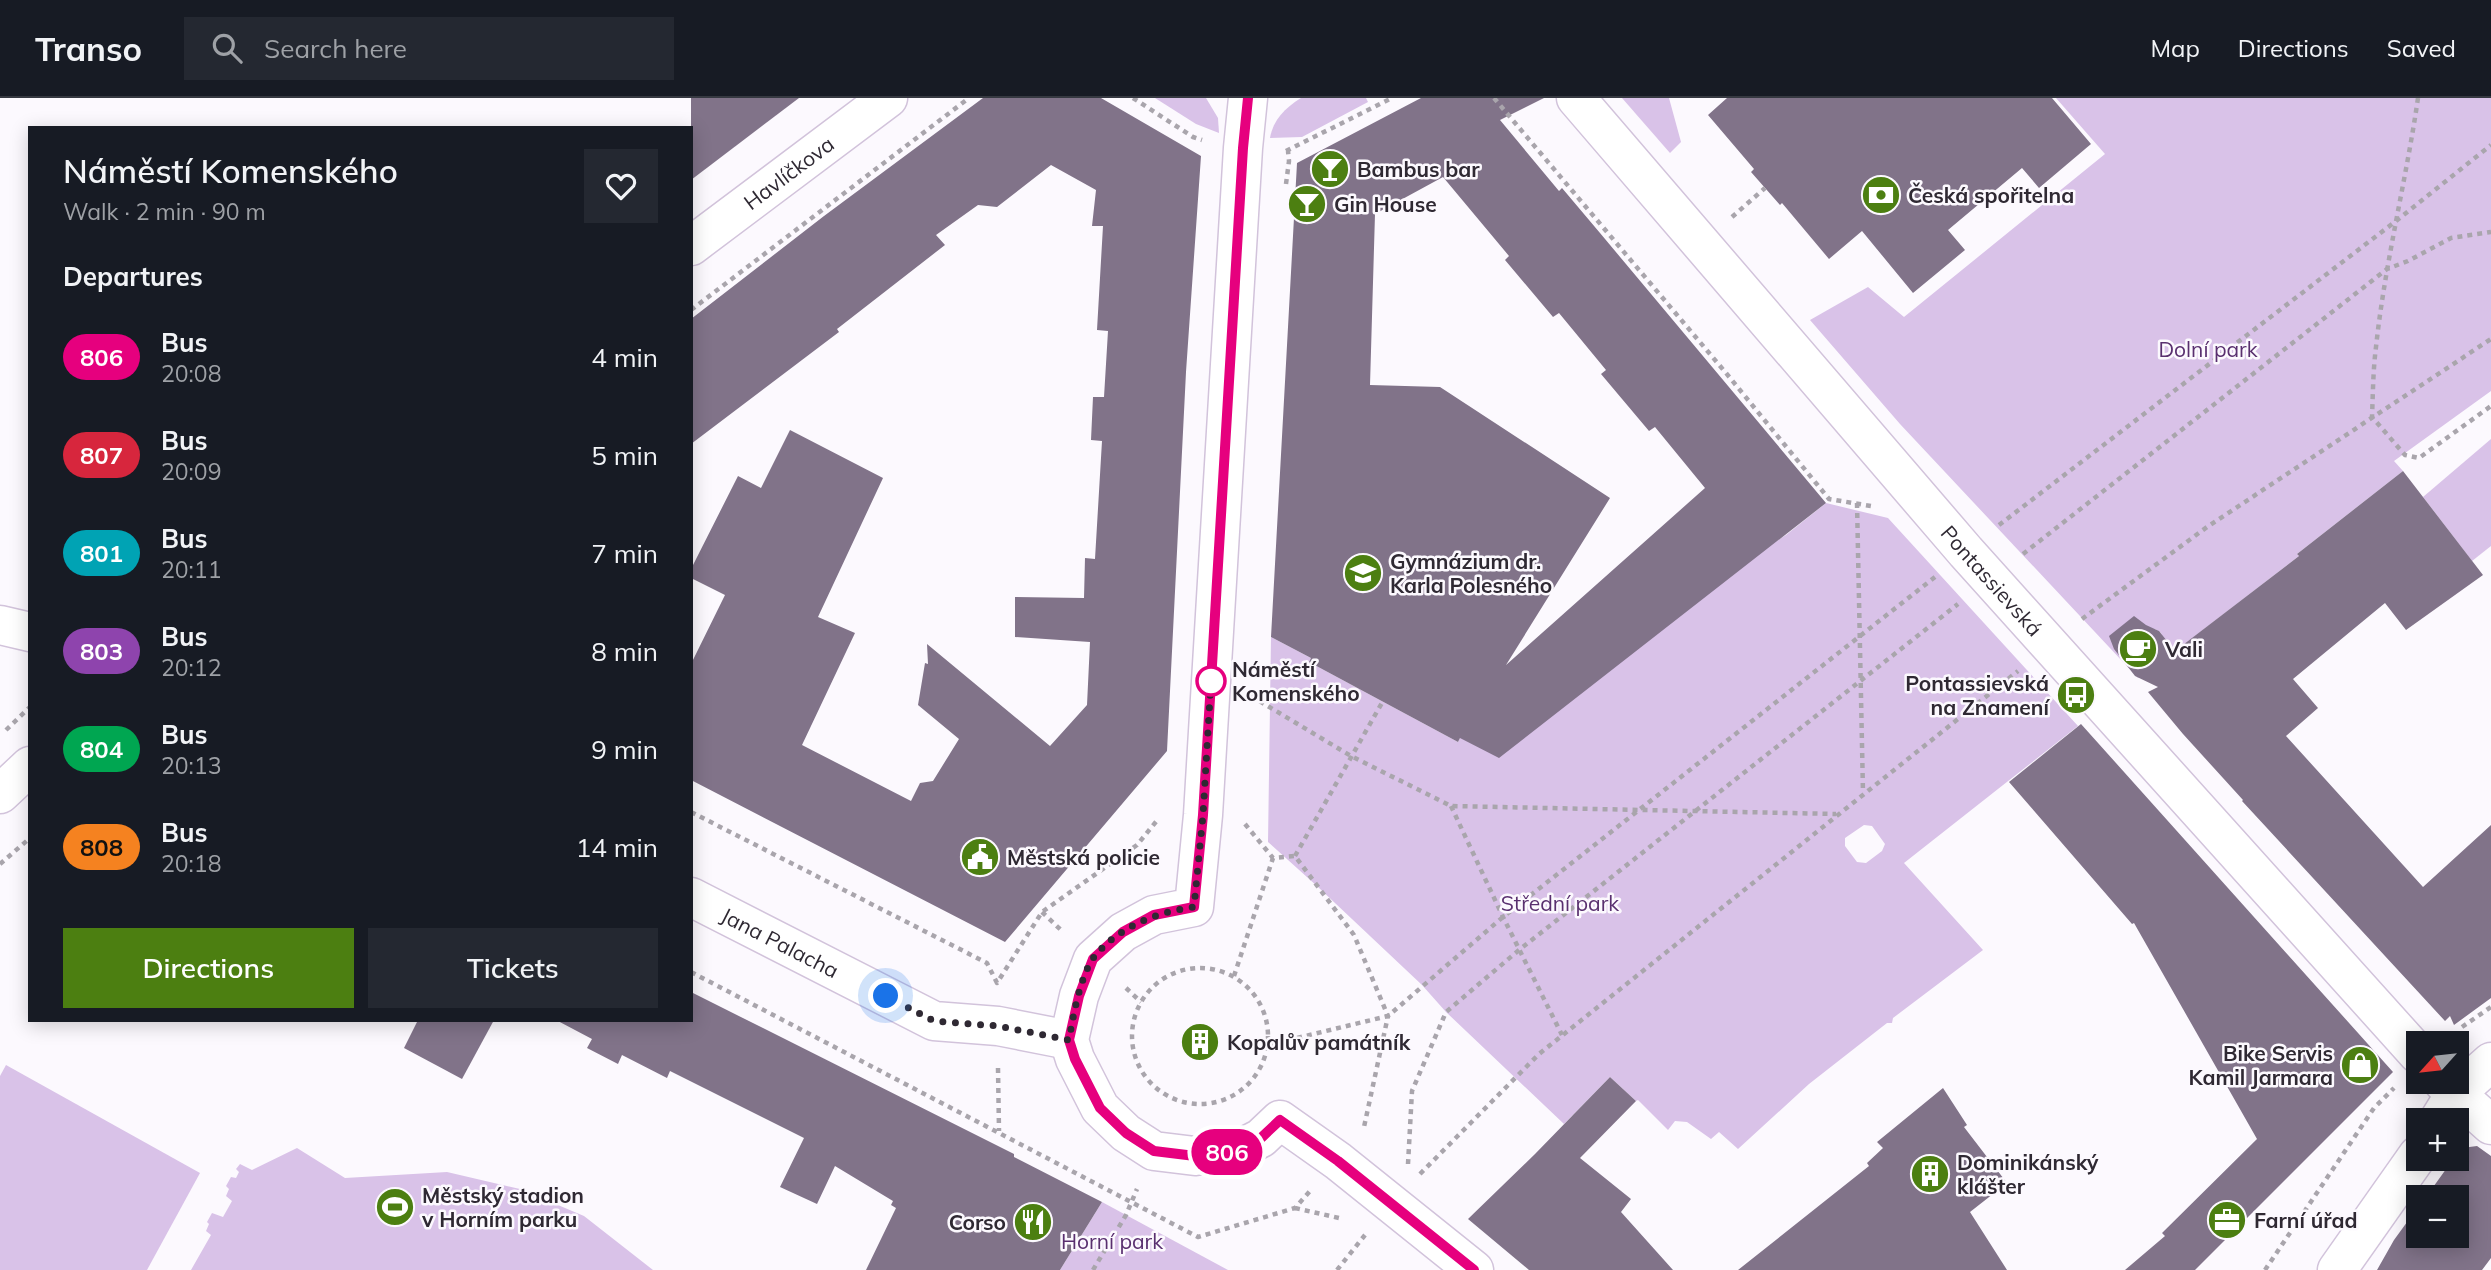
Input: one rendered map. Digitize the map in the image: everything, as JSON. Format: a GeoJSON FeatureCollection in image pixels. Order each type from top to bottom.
{"type":"FeatureCollection","features":[{"type":"Feature","properties":{"kind":"street","name":"Havlíčkova"},"geometry":{"type":"LineString","coordinates":[[693,244],[888,98]]}},
{"type":"Feature","properties":{"kind":"street"},"geometry":{"type":"LineString","coordinates":[[1248,98],[1203,815],[1194,907],[1154,915],[1123,932],[1093,959],[1079,996],[1069,1040],[1082,1075],[1100,1108],[1126,1133],[1154,1151],[1195,1156],[1240,1149],[1261,1138],[1280,1120],[1338,1161],[1474,1270]]}},
{"type":"Feature","properties":{"kind":"street","name":"Pontassievská"},"geometry":{"type":"LineString","coordinates":[[1576,98],[1978,565],[2050,644],[2406,1060]]}},
{"type":"Feature","properties":{"kind":"street"},"geometry":{"type":"LineString","coordinates":[[0,625],[28,632]]}},
{"type":"Feature","properties":{"kind":"street"},"geometry":{"type":"LineString","coordinates":[[0,794],[28,768]]}},
{"type":"Feature","properties":{"kind":"street","name":"Jana Palacha"},"geometry":{"type":"LineString","coordinates":[[693,898],[934,1021],[998,1026],[1069,1040]]}},
{"type":"Feature","properties":{"kind":"street"},"geometry":{"type":"LineString","coordinates":[[2491,1062],[2446,1098],[2491,1125]]}},
{"type":"Feature","properties":{"kind":"street"},"geometry":{"type":"LineString","coordinates":[[2337,1270],[2407,1171]]}},
{"type":"Feature","properties":{"kind":"path"},"geometry":{"type":"LineString","coordinates":[[693,308],[969,98]]}},
{"type":"Feature","properties":{"kind":"path"},"geometry":{"type":"LineString","coordinates":[[2418,98],[2386,269],[2375,349],[2372,416],[2405,455],[2419,458],[2491,405]]}},
{"type":"Feature","properties":{"kind":"path"},"geometry":{"type":"LineString","coordinates":[[1391,1203],[1408,1171],[1412,1091],[1446,1012],[1518,950],[1860,681],[1978,565],[2491,145]]}},
{"type":"Feature","properties":{"kind":"path"},"geometry":{"type":"LineString","coordinates":[[1726,223],[1765,188]]}},
{"type":"Feature","properties":{"kind":"path"},"geometry":{"type":"LineString","coordinates":[[1268,1045],[1388,1016],[1503,917],[1860,636],[1978,565],[2386,269],[2408,261],[2451,238],[2491,232]]}},
{"type":"Feature","properties":{"kind":"path"},"geometry":{"type":"LineString","coordinates":[[1391,1203],[1539,1054],[2050,644],[2207,527],[2491,339]]}},
{"type":"Feature","properties":{"kind":"path"},"geometry":{"type":"LineString","coordinates":[[1857,503],[1863,793]]}},
{"type":"Feature","properties":{"kind":"path"},"geometry":{"type":"LineString","coordinates":[[1250,696],[1351,755],[1451,806],[1836,814]]}},
{"type":"Feature","properties":{"kind":"path"},"geometry":{"type":"LineString","coordinates":[[1295,856],[1383,701]]}},
{"type":"Feature","properties":{"kind":"path"},"geometry":{"type":"LineString","coordinates":[[0,736],[28,708]]}},
{"type":"Feature","properties":{"kind":"path"},"geometry":{"type":"LineString","coordinates":[[1451,806],[1518,950],[1562,1035]]}},
{"type":"Feature","properties":{"kind":"path"},"geometry":{"type":"LineString","coordinates":[[693,813],[987,963],[997,983],[1042,912],[1137,845],[1162,815]]}},
{"type":"Feature","properties":{"kind":"path"},"geometry":{"type":"LineString","coordinates":[[1243,821],[1273,858]]}},
{"type":"Feature","properties":{"kind":"path"},"geometry":{"type":"LineString","coordinates":[[0,864],[28,840]]}},
{"type":"Feature","properties":{"kind":"path"},"geometry":{"type":"LineString","coordinates":[[1273,858],[1295,856]]}},
{"type":"Feature","properties":{"kind":"path"},"geometry":{"type":"LineString","coordinates":[[693,973],[1198,1237],[1295,1208],[1364,1131],[1388,1016],[1354,935],[1295,856]]}},
{"type":"Feature","properties":{"kind":"path"},"geometry":{"type":"LineString","coordinates":[[1234,977],[1273,858]]}},
{"type":"Feature","properties":{"kind":"path"},"geometry":{"type":"LineString","coordinates":[[1193,968],[1214,969],[1234,977],[1251,990],[1268,1025],[1268,1045],[1263,1063],[1253,1080],[1238,1093],[1220,1102],[1203,1105],[1182,1101],[1163,1093],[1147,1080],[1137,1062],[1132,1041],[1134,1021],[1141,1002],[1155,985],[1172,974],[1193,968]]}},
{"type":"Feature","properties":{"kind":"path"},"geometry":{"type":"LineString","coordinates":[[2264,1270],[2375,1108],[2406,1072]]}},
{"type":"Feature","properties":{"kind":"green space"},"geometry":{"type":"Polygon","coordinates":[[[1155,98],[1206,98],[1218,118],[1219,133],[1196,124],[1155,98]]]}},
{"type":"Feature","properties":{"kind":"green space"},"geometry":{"type":"Polygon","coordinates":[[[1301,98],[1366,98],[1368,102],[1302,137],[1270,138],[1281,115],[1301,98]]]}},
{"type":"Feature","properties":{"kind":"green space"},"geometry":{"type":"Polygon","coordinates":[[[1622,98],[1669,98],[1681,142],[1670,153],[1622,98]]]}},
{"type":"Feature","properties":{"kind":"green space","name":"Dolní park"},"geometry":{"type":"Polygon","coordinates":[[[2056,98],[2491,98],[2491,391],[2394,461],[2403,471],[2297,554],[2299,556],[2169,656],[2161,633],[2155,629],[2150,630],[2146,672],[2138,678],[1900,424],[1810,320],[1868,287],[1904,317],[2105,154],[2056,98]]]}},
{"type":"Feature","properties":{"kind":"green space"},"geometry":{"type":"Polygon","coordinates":[[[2491,439],[2491,546],[2472,561],[2423,497],[2491,439]]]}},
{"type":"Feature","properties":{"kind":"green space","name":"Střední park"},"geometry":{"type":"Polygon","coordinates":[[[1826,503],[1888,518],[2078,726],[1904,863],[1983,950],[1893,1018],[1892,1023],[1887,1023],[1809,1084],[1738,1149],[1719,1132],[1711,1139],[1687,1122],[1675,1121],[1668,1130],[1610,1077],[1564,1124],[1446,1012],[1422,985],[1268,842],[1271,637],[1311,658],[1309,662],[1458,742],[1460,738],[1786,535],[1826,503]],[[1864,825],[1845,838],[1845,846],[1857,862],[1866,863],[1882,851],[1885,844],[1872,826],[1864,825]]]}},
{"type":"Feature","properties":{"kind":"green space"},"geometry":{"type":"Polygon","coordinates":[[[6,1065],[200,1173],[147,1270],[0,1270],[0,1076],[6,1065]]]}},
{"type":"Feature","properties":{"kind":"green space","name":"Městský stadion v Horním parku"},"geometry":{"type":"Polygon","coordinates":[[[297,1148],[345,1178],[447,1172],[520,1189],[584,1216],[653,1270],[191,1270],[211,1235],[206,1231],[212,1213],[223,1217],[232,1201],[226,1196],[229,1189],[226,1186],[231,1177],[236,1178],[239,1172],[236,1169],[240,1164],[252,1170],[297,1148]]]}},
{"type":"Feature","properties":{"kind":"green space","name":"Horní park"},"geometry":{"type":"Polygon","coordinates":[[[1102,1202],[1228,1270],[1060,1270],[1102,1202]]]}},
{"type":"Feature","properties":{"kind":"building"},"geometry":{"type":"Polygon","coordinates":[[[691,98],[799,98],[693,178],[691,98]]]}},
{"type":"Feature","properties":{"kind":"building"},"geometry":{"type":"Polygon","coordinates":[[[983,98],[1101,98],[1201,156],[1186,372],[1167,751],[1005,942],[693,781],[693,660],[725,595],[693,579],[693,565],[738,476],[761,488],[790,430],[883,478],[818,617],[855,633],[802,745],[911,801],[920,783],[933,781],[959,739],[918,705],[925,663],[928,664],[927,644],[1050,746],[1087,705],[1090,642],[1015,637],[1015,597],[1084,598],[1085,558],[1095,559],[1102,441],[1091,440],[1093,397],[1104,397],[1108,331],[1097,330],[1103,226],[1092,226],[1096,190],[1051,165],[997,207],[978,205],[936,235],[945,245],[837,329],[839,332],[693,442],[693,317],[983,98]]]}},
{"type":"Feature","properties":{"kind":"building"},"geometry":{"type":"Polygon","coordinates":[[[1421,98],[1544,98],[1500,120],[1559,191],[1562,188],[1826,503],[1499,758],[1460,738],[1458,742],[1309,662],[1311,658],[1271,637],[1297,163],[1421,98]],[[1443,177],[1375,214],[1370,385],[1440,387],[1610,498],[1506,665],[1705,488],[1655,427],[1649,431],[1601,374],[1606,370],[1559,313],[1553,317],[1505,260],[1509,256],[1443,177]]]}},
{"type":"Feature","properties":{"kind":"building","name":"Česká spořitelna"},"geometry":{"type":"Polygon","coordinates":[[[1727,98],[2052,98],[2091,144],[2039,188],[2022,168],[1948,230],[1965,250],[1913,293],[1862,231],[1829,259],[1782,203],[1780,205],[1751,172],[1754,169],[1708,115],[1727,98]]]}},
{"type":"Feature","properties":{"kind":"building"},"geometry":{"type":"Polygon","coordinates":[[[2403,471],[2483,575],[2406,630],[2385,603],[2293,679],[2318,708],[2286,736],[2423,887],[2491,825],[2491,998],[2454,1025],[2450,1016],[2445,1021],[2242,801],[2148,692],[2158,687],[2135,676],[2114,649],[2109,636],[2134,616],[2159,631],[2175,651],[2299,556],[2297,554],[2403,471]]]}},
{"type":"Feature","properties":{"kind":"building"},"geometry":{"type":"Polygon","coordinates":[[[2081,724],[2393,1072],[2195,1270],[2125,1270],[2165,1236],[2162,1233],[2257,1139],[2134,923],[2132,924],[2009,782],[2081,724]]]}},
{"type":"Feature","properties":{"kind":"building"},"geometry":{"type":"Polygon","coordinates":[[[693,993],[1014,1154],[1014,1157],[1102,1202],[1060,1270],[866,1270],[896,1208],[891,1205],[893,1201],[835,1166],[817,1204],[780,1187],[804,1138],[670,1071],[667,1078],[622,1055],[618,1064],[587,1048],[592,1039],[560,1022],[693,1022],[693,993]]]}},
{"type":"Feature","properties":{"kind":"building"},"geometry":{"type":"Polygon","coordinates":[[[417,1022],[493,1022],[462,1079],[404,1048],[417,1022]]]}},
{"type":"Feature","properties":{"kind":"building"},"geometry":{"type":"Polygon","coordinates":[[[1610,1077],[1636,1101],[1580,1158],[1631,1199],[1621,1212],[1673,1270],[1529,1270],[1468,1219],[1610,1077]]]}},
{"type":"Feature","properties":{"kind":"building","name":"Dominikánský klášter"},"geometry":{"type":"Polygon","coordinates":[[[1943,1088],[1967,1125],[1964,1127],[2007,1183],[1970,1212],[2007,1270],[1738,1270],[1869,1166],[1867,1163],[1883,1148],[1877,1142],[1943,1088]]]}},
{"type":"Feature","properties":{"kind":"building"},"geometry":{"type":"Polygon","coordinates":[[[2477,1146],[2491,1156],[2491,1258],[2482,1270],[2377,1270],[2406,1224],[2406,1248],[2469,1248],[2469,1185],[2435,1185],[2445,1171],[2469,1171],[2469,1147],[2477,1146]]]}},
{"type":"Feature","properties":{"kind":"bus line","name":"806"},"geometry":{"type":"LineString","coordinates":[[1248,98],[1203,815],[1194,907],[1154,915],[1107,944],[1093,959],[1086,976],[1069,1040],[1090,1093],[1100,1108],[1126,1133],[1154,1151],[1195,1156],[1240,1149],[1261,1138],[1280,1120],[1338,1161],[1474,1270]]}},
{"type":"Feature","properties":{"kind":"place","name":"Bambus bar"},"geometry":{"type":"Point","coordinates":[1330,169]}},
{"type":"Feature","properties":{"kind":"place","name":"Česká spořitelna"},"geometry":{"type":"Point","coordinates":[1881,195]}},
{"type":"Feature","properties":{"kind":"place","name":"Gin House"},"geometry":{"type":"Point","coordinates":[1307,204]}},
{"type":"Feature","properties":{"kind":"place","name":"Gymnázium dr. Karla Polesného"},"geometry":{"type":"Point","coordinates":[1363,573]}},
{"type":"Feature","properties":{"kind":"place","name":"Vali"},"geometry":{"type":"Point","coordinates":[2138,649]}},
{"type":"Feature","properties":{"kind":"place","name":"Náměstí Komenského"},"geometry":{"type":"Point","coordinates":[1211,681]}},
{"type":"Feature","properties":{"kind":"place","name":"Pontassievská na Znamení"},"geometry":{"type":"Point","coordinates":[2076,695]}},
{"type":"Feature","properties":{"kind":"place","name":"Městská policie"},"geometry":{"type":"Point","coordinates":[980,857]}},
{"type":"Feature","properties":{"kind":"place","name":"Kopalův památník"},"geometry":{"type":"Point","coordinates":[1200,1042]}},
{"type":"Feature","properties":{"kind":"place","name":"Bike Servis Kamil Jarmara"},"geometry":{"type":"Point","coordinates":[2360,1065]}},
{"type":"Feature","properties":{"kind":"place","name":"Dominikánský klášter"},"geometry":{"type":"Point","coordinates":[1930,1174]}},
{"type":"Feature","properties":{"kind":"place","name":"Městský stadion v Horním parku"},"geometry":{"type":"Point","coordinates":[395,1207]}},
{"type":"Feature","properties":{"kind":"place","name":"Farní úřad"},"geometry":{"type":"Point","coordinates":[2227,1220]}},
{"type":"Feature","properties":{"kind":"place","name":"Corso"},"geometry":{"type":"Point","coordinates":[1033,1222]}},
{"type":"Feature","properties":{"kind":"route"},"geometry":{"type":"LineString","coordinates":[[886,996],[934,1021],[998,1026],[1069,1040],[1086,976],[1093,959],[1107,944],[1154,915],[1194,907],[1211,681]]}}]}
